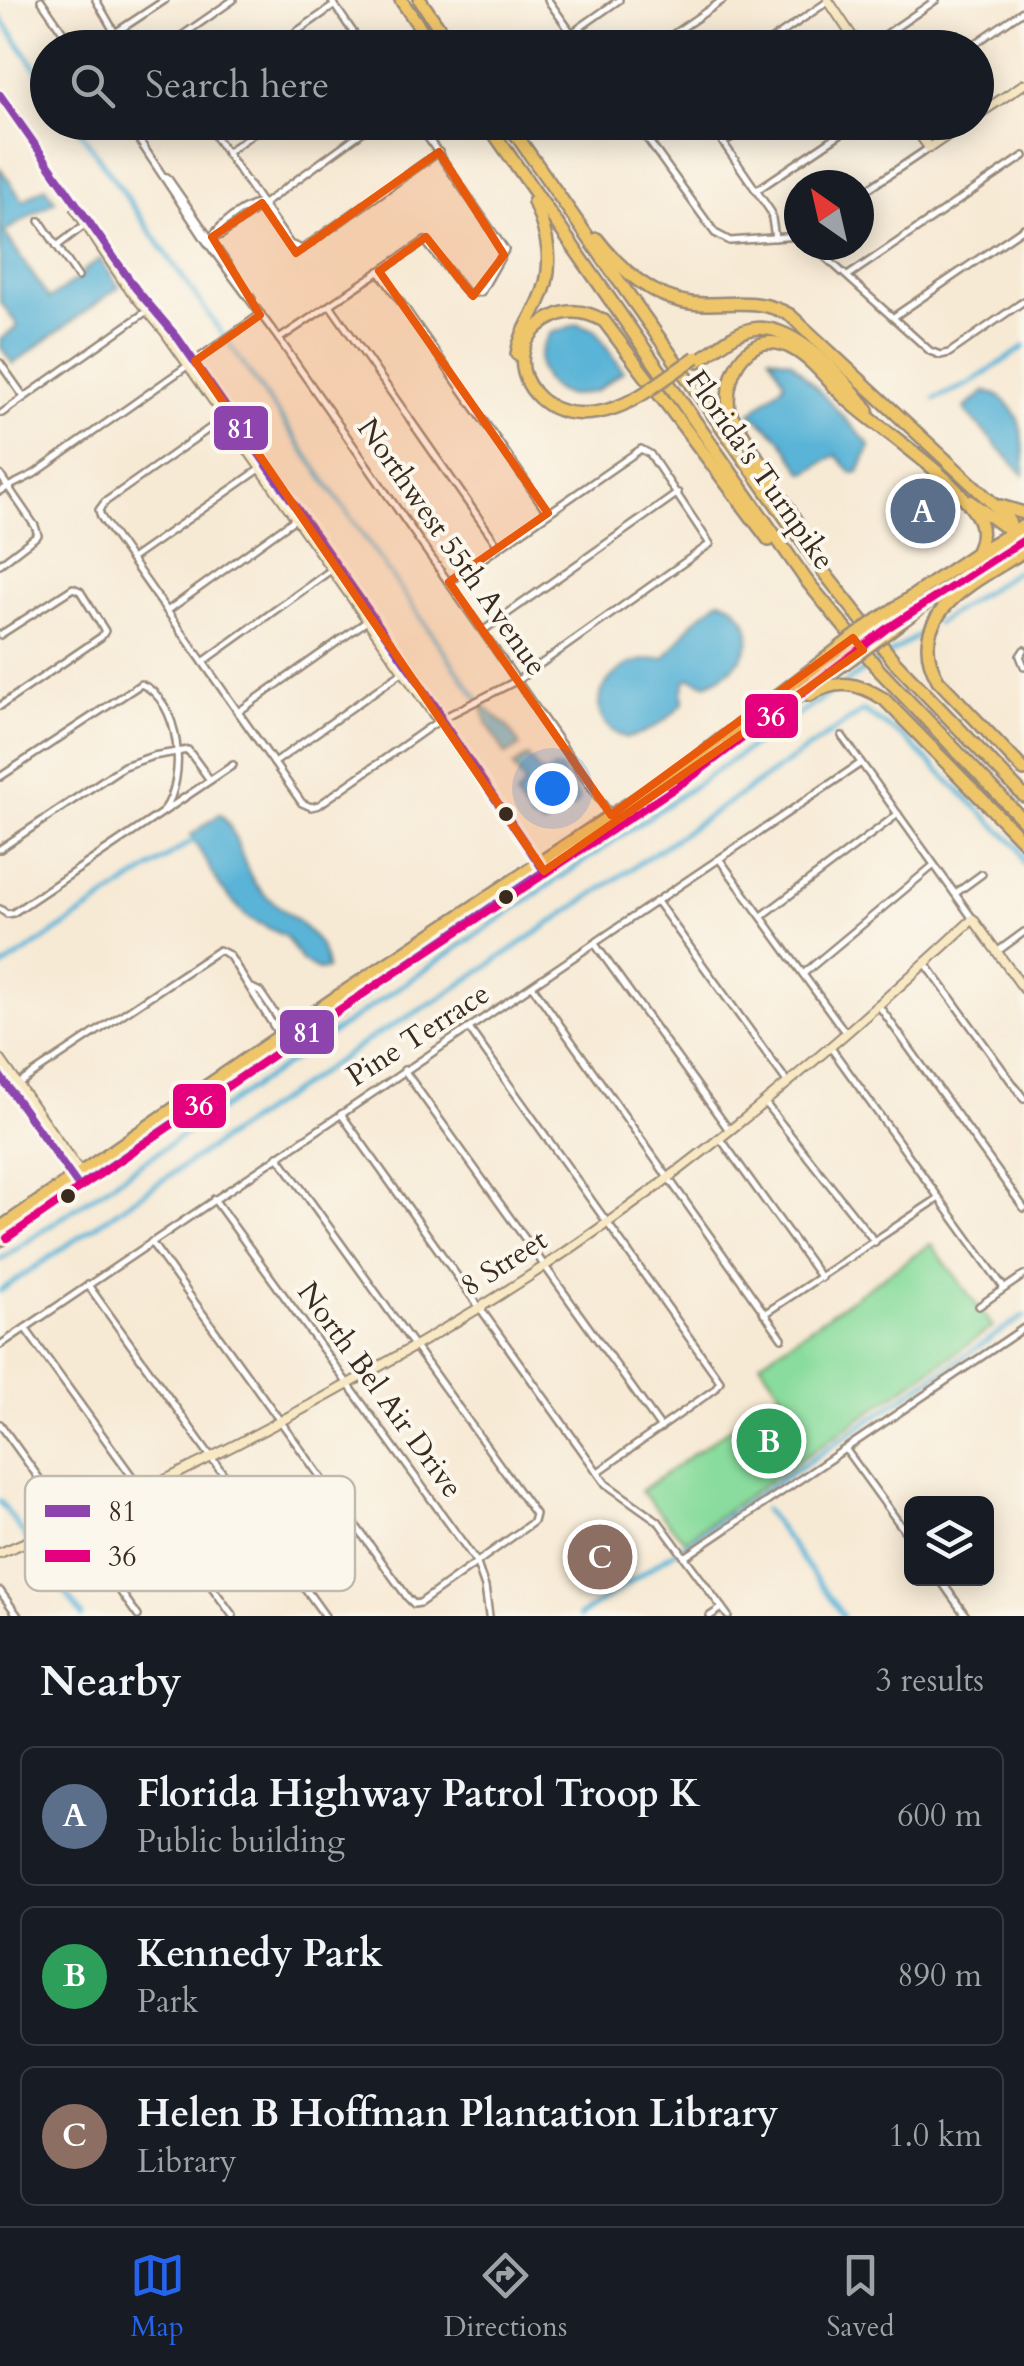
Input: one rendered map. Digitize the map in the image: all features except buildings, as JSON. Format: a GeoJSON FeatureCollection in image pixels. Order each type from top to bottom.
{"type":"FeatureCollection","features":[{"type":"Feature","properties":{"kind":"highway"},"geometry":{"type":"LineString","coordinates":[[402,0],[422,30]]}},
{"type":"Feature","properties":{"kind":"highway"},"geometry":{"type":"LineString","coordinates":[[420,0],[441,30]]}},
{"type":"Feature","properties":{"kind":"highway","name":"Florida's Turnpike"},"geometry":{"type":"LineString","coordinates":[[498,140],[806,580],[880,671],[1024,821]]}},
{"type":"Feature","properties":{"kind":"highway","name":"Florida's Turnpike"},"geometry":{"type":"LineString","coordinates":[[519,140],[842,596],[894,661],[1024,796]]}},
{"type":"Feature","properties":{"kind":"highway"},"geometry":{"type":"LineString","coordinates":[[522,175],[545,229],[549,260],[542,298],[519,344],[518,372],[524,389],[544,410],[576,420],[616,414],[736,329],[768,322],[800,334],[852,374]]}},
{"type":"Feature","properties":{"kind":"highway"},"geometry":{"type":"LineString","coordinates":[[554,190],[610,256],[662,295],[687,303],[746,301],[769,305],[790,315],[1021,530]]}},
{"type":"Feature","properties":{"kind":"highway"},"geometry":{"type":"LineString","coordinates":[[650,392],[602,412],[576,414],[557,410],[540,401],[529,387],[523,362],[526,346],[535,330],[558,314],[578,312],[604,321],[775,548],[806,580]]}},
{"type":"Feature","properties":{"kind":"highway"},"geometry":{"type":"LineString","coordinates":[[697,359],[748,330],[784,332],[839,378],[876,421]]}},
{"type":"Feature","properties":{"kind":"highway"},"geometry":{"type":"LineString","coordinates":[[616,818],[842,646],[976,553],[982,530],[964,500],[852,404],[806,358],[788,347],[757,347],[738,360],[731,372],[726,395],[733,421],[802,532],[838,580],[842,596]]}},
{"type":"Feature","properties":{"kind":"highway"},"geometry":{"type":"LineString","coordinates":[[964,500],[1021,530]]}},
{"type":"Feature","properties":{"kind":"highway"},"geometry":{"type":"LineString","coordinates":[[989,500],[1024,513]]}},
{"type":"Feature","properties":{"kind":"highway"},"geometry":{"type":"LineString","coordinates":[[0,1228],[206,1102],[215,1089],[284,1041],[335,998],[726,750],[925,606],[1021,530]]}},
{"type":"Feature","properties":{"kind":"highway"},"geometry":{"type":"LineString","coordinates":[[1024,550],[950,601],[930,630],[928,654],[932,670],[948,693],[1024,770]]}},
{"type":"Feature","properties":{"kind":"highway"},"geometry":{"type":"LineString","coordinates":[[616,818],[643,814],[809,696],[841,683],[870,689],[884,699],[1024,842]]}},
{"type":"Feature","properties":{"kind":"highway"},"geometry":{"type":"LineString","coordinates":[[0,1240],[79,1180],[288,1037],[391,977],[542,866]]}},
{"type":"Feature","properties":{"kind":"highway"},"geometry":{"type":"LineString","coordinates":[[391,977],[416,946]]}},
{"type":"Feature","properties":{"kind":"main road"},"geometry":{"type":"LineString","coordinates":[[976,553],[1021,530]]}},
{"type":"Feature","properties":{"kind":"main road"},"geometry":{"type":"LineString","coordinates":[[925,606],[1024,542]]}},
{"type":"Feature","properties":{"kind":"street"},"geometry":{"type":"LineString","coordinates":[[41,0],[62,30]]}},
{"type":"Feature","properties":{"kind":"street"},"geometry":{"type":"LineString","coordinates":[[96,0],[114,30]]}},
{"type":"Feature","properties":{"kind":"street"},"geometry":{"type":"LineString","coordinates":[[118,30],[164,0]]}},
{"type":"Feature","properties":{"kind":"street"},"geometry":{"type":"LineString","coordinates":[[190,30],[233,0]]}},
{"type":"Feature","properties":{"kind":"street"},"geometry":{"type":"LineString","coordinates":[[548,0],[570,30]]}},
{"type":"Feature","properties":{"kind":"street"},"geometry":{"type":"LineString","coordinates":[[576,30],[619,0]]}},
{"type":"Feature","properties":{"kind":"street"},"geometry":{"type":"LineString","coordinates":[[679,30],[723,0]]}},
{"type":"Feature","properties":{"kind":"street"},"geometry":{"type":"LineString","coordinates":[[786,30],[829,0],[850,30]]}},
{"type":"Feature","properties":{"kind":"street"},"geometry":{"type":"LineString","coordinates":[[890,30],[936,0]]}},
{"type":"Feature","properties":{"kind":"street"},"geometry":{"type":"LineString","coordinates":[[297,30],[333,2],[352,30]]}},
{"type":"Feature","properties":{"kind":"street"},"geometry":{"type":"LineString","coordinates":[[994,31],[1024,10]]}},
{"type":"Feature","properties":{"kind":"street"},"geometry":{"type":"LineString","coordinates":[[994,104],[1024,84]]}},
{"type":"Feature","properties":{"kind":"street"},"geometry":{"type":"LineString","coordinates":[[0,95],[30,138]]}},
{"type":"Feature","properties":{"kind":"street"},"geometry":{"type":"LineString","coordinates":[[32,140],[542,866]]}},
{"type":"Feature","properties":{"kind":"street","name":"Northwest 55th Avenue"},"geometry":{"type":"LineString","coordinates":[[140,140],[616,818]]}},
{"type":"Feature","properties":{"kind":"street"},"geometry":{"type":"LineString","coordinates":[[217,140],[296,248],[302,248],[439,152]]}},
{"type":"Feature","properties":{"kind":"street"},"geometry":{"type":"LineString","coordinates":[[226,153],[244,140]]}},
{"type":"Feature","properties":{"kind":"street"},"geometry":{"type":"LineString","coordinates":[[209,239],[257,210],[351,140]]}},
{"type":"Feature","properties":{"kind":"street"},"geometry":{"type":"LineString","coordinates":[[279,339],[425,240],[467,294],[481,292],[504,255],[502,244],[430,140]]}},
{"type":"Feature","properties":{"kind":"street"},"geometry":{"type":"LineString","coordinates":[[648,140],[714,233],[730,241],[784,237]]}},
{"type":"Feature","properties":{"kind":"street"},"geometry":{"type":"LineString","coordinates":[[722,140],[771,212],[775,238]]}},
{"type":"Feature","properties":{"kind":"street"},"geometry":{"type":"LineString","coordinates":[[724,143],[728,140]]}},
{"type":"Feature","properties":{"kind":"street"},"geometry":{"type":"LineString","coordinates":[[757,190],[831,140]]}},
{"type":"Feature","properties":{"kind":"street"},"geometry":{"type":"LineString","coordinates":[[923,140],[929,148]]}},
{"type":"Feature","properties":{"kind":"street"},"geometry":{"type":"LineString","coordinates":[[874,186],[941,140]]}},
{"type":"Feature","properties":{"kind":"street"},"geometry":{"type":"LineString","coordinates":[[848,276],[1024,156]]}},
{"type":"Feature","properties":{"kind":"street"},"geometry":{"type":"LineString","coordinates":[[40,220],[78,277]]}},
{"type":"Feature","properties":{"kind":"street"},"geometry":{"type":"LineString","coordinates":[[57,246],[87,223]]}},
{"type":"Feature","properties":{"kind":"street"},"geometry":{"type":"LineString","coordinates":[[894,317],[1024,228]]}},
{"type":"Feature","properties":{"kind":"street"},"geometry":{"type":"LineString","coordinates":[[829,260],[930,351],[940,355],[949,353],[1024,301]]}},
{"type":"Feature","properties":{"kind":"street"},"geometry":{"type":"LineString","coordinates":[[379,271],[548,513]]}},
{"type":"Feature","properties":{"kind":"street"},"geometry":{"type":"LineString","coordinates":[[330,305],[499,547]]}},
{"type":"Feature","properties":{"kind":"street"},"geometry":{"type":"LineString","coordinates":[[2,413],[150,309]]}},
{"type":"Feature","properties":{"kind":"street"},"geometry":{"type":"LineString","coordinates":[[0,492],[34,474],[262,314]]}},
{"type":"Feature","properties":{"kind":"street"},"geometry":{"type":"LineString","coordinates":[[0,363],[24,398]]}},
{"type":"Feature","properties":{"kind":"street"},"geometry":{"type":"LineString","coordinates":[[228,416],[105,502],[101,517],[302,803],[311,808],[319,805],[442,719],[518,680],[710,544],[650,454],[640,449],[449,582]]}},
{"type":"Feature","properties":{"kind":"street"},"geometry":{"type":"LineString","coordinates":[[131,560],[264,467]]}},
{"type":"Feature","properties":{"kind":"street"},"geometry":{"type":"LineString","coordinates":[[0,475],[36,526],[38,535],[0,564]]}},
{"type":"Feature","properties":{"kind":"street"},"geometry":{"type":"LineString","coordinates":[[483,631],[678,494]]}},
{"type":"Feature","properties":{"kind":"street"},"geometry":{"type":"LineString","coordinates":[[167,611],[299,516]]}},
{"type":"Feature","properties":{"kind":"street"},"geometry":{"type":"LineString","coordinates":[[202,662],[335,567]]}},
{"type":"Feature","properties":{"kind":"street"},"geometry":{"type":"LineString","coordinates":[[0,635],[73,588],[80,590],[105,631],[102,637],[0,706]]}},
{"type":"Feature","properties":{"kind":"street"},"geometry":{"type":"LineString","coordinates":[[238,712],[371,619]]}},
{"type":"Feature","properties":{"kind":"street"},"geometry":{"type":"LineString","coordinates":[[1022,653],[1024,666]]}},
{"type":"Feature","properties":{"kind":"street"},"geometry":{"type":"LineString","coordinates":[[274,763],[406,669]]}},
{"type":"Feature","properties":{"kind":"street"},"geometry":{"type":"LineString","coordinates":[[0,777],[141,684],[164,708],[178,752],[176,781],[164,810]]}},
{"type":"Feature","properties":{"kind":"street"},"geometry":{"type":"LineString","coordinates":[[842,736],[1024,988]]}},
{"type":"Feature","properties":{"kind":"street"},"geometry":{"type":"LineString","coordinates":[[0,850],[124,766],[152,756],[191,752],[210,780]]}},
{"type":"Feature","properties":{"kind":"street","name":"Pine Terrace"},"geometry":{"type":"LineString","coordinates":[[0,1345],[861,763]]}},
{"type":"Feature","properties":{"kind":"street"},"geometry":{"type":"LineString","coordinates":[[0,909],[6,914],[233,765]]}},
{"type":"Feature","properties":{"kind":"street"},"geometry":{"type":"LineString","coordinates":[[762,916],[898,814]]}},
{"type":"Feature","properties":{"kind":"street"},"geometry":{"type":"LineString","coordinates":[[720,860],[846,1035]]}},
{"type":"Feature","properties":{"kind":"street"},"geometry":{"type":"LineString","coordinates":[[802,974],[934,864]]}},
{"type":"Feature","properties":{"kind":"street"},"geometry":{"type":"LineString","coordinates":[[956,894],[982,874]]}},
{"type":"Feature","properties":{"kind":"street"},"geometry":{"type":"LineString","coordinates":[[658,902],[788,1082]]}},
{"type":"Feature","properties":{"kind":"street","name":"8 Street"},"geometry":{"type":"LineString","coordinates":[[173,1476],[348,1383],[481,1306],[544,1264],[730,1130],[846,1035],[973,919]]}},
{"type":"Feature","properties":{"kind":"street"},"geometry":{"type":"LineString","coordinates":[[997,951],[1024,932]]}},
{"type":"Feature","properties":{"kind":"street"},"geometry":{"type":"LineString","coordinates":[[595,944],[730,1130]]}},
{"type":"Feature","properties":{"kind":"street"},"geometry":{"type":"LineString","coordinates":[[14,1087],[212,952],[223,950],[229,955],[252,988],[260,992],[288,1037]]}},
{"type":"Feature","properties":{"kind":"street"},"geometry":{"type":"LineString","coordinates":[[926,963],[1024,1099]]}},
{"type":"Feature","properties":{"kind":"street"},"geometry":{"type":"LineString","coordinates":[[533,987],[782,1338]]}},
{"type":"Feature","properties":{"kind":"street"},"geometry":{"type":"LineString","coordinates":[[879,1006],[1024,1208]]}},
{"type":"Feature","properties":{"kind":"street"},"geometry":{"type":"LineString","coordinates":[[470,1030],[720,1382],[598,1472]]}},
{"type":"Feature","properties":{"kind":"street"},"geometry":{"type":"LineString","coordinates":[[831,1048],[1004,1288]]}},
{"type":"Feature","properties":{"kind":"street"},"geometry":{"type":"LineString","coordinates":[[0,1059],[14,1087],[79,1180]]}},
{"type":"Feature","properties":{"kind":"street"},"geometry":{"type":"LineString","coordinates":[[404,1070],[661,1428]]}},
{"type":"Feature","properties":{"kind":"street"},"geometry":{"type":"LineString","coordinates":[[0,1076],[14,1087]]}},
{"type":"Feature","properties":{"kind":"street"},"geometry":{"type":"LineString","coordinates":[[764,1102],[875,1242]]}},
{"type":"Feature","properties":{"kind":"street"},"geometry":{"type":"LineString","coordinates":[[340,1113],[598,1472],[617,1493],[658,1520],[728,1616]]}},
{"type":"Feature","properties":{"kind":"street"},"geometry":{"type":"LineString","coordinates":[[720,1138],[820,1278]]}},
{"type":"Feature","properties":{"kind":"street"},"geometry":{"type":"LineString","coordinates":[[278,1156],[535,1514],[533,1522],[414,1604],[355,1523]]}},
{"type":"Feature","properties":{"kind":"street"},"geometry":{"type":"LineString","coordinates":[[764,1314],[939,1198]]}},
{"type":"Feature","properties":{"kind":"street","name":"North Bel Air Drive"},"geometry":{"type":"LineString","coordinates":[[214,1199],[476,1562],[489,1616]]}},
{"type":"Feature","properties":{"kind":"street"},"geometry":{"type":"LineString","coordinates":[[151,1242],[321,1476]]}},
{"type":"Feature","properties":{"kind":"street"},"geometry":{"type":"LineString","coordinates":[[979,1306],[1024,1275]]}},
{"type":"Feature","properties":{"kind":"street"},"geometry":{"type":"LineString","coordinates":[[88,1286],[226,1476]]}},
{"type":"Feature","properties":{"kind":"street"},"geometry":{"type":"LineString","coordinates":[[25,1328],[131,1476]]}},
{"type":"Feature","properties":{"kind":"street"},"geometry":{"type":"LineString","coordinates":[[685,1557],[1024,1328]]}},
{"type":"Feature","properties":{"kind":"street"},"geometry":{"type":"LineString","coordinates":[[1016,1333],[1024,1344]]}},
{"type":"Feature","properties":{"kind":"street"},"geometry":{"type":"LineString","coordinates":[[0,1424],[37,1476]]}},
{"type":"Feature","properties":{"kind":"street"},"geometry":{"type":"LineString","coordinates":[[845,1450],[904,1530]]}},
{"type":"Feature","properties":{"kind":"street","name":"8 Street"},"geometry":{"type":"LineString","coordinates":[[0,1553],[25,1542]]}},
{"type":"Feature","properties":{"kind":"street"},"geometry":{"type":"LineString","coordinates":[[944,1586],[966,1616]]}},
{"type":"Feature","properties":{"kind":"street"},"geometry":{"type":"LineString","coordinates":[[0,1591],[18,1616]]}},
{"type":"Feature","properties":{"kind":"street"},"geometry":{"type":"LineString","coordinates":[[120,1591],[138,1616]]}},
{"type":"Feature","properties":{"kind":"street"},"geometry":{"type":"LineString","coordinates":[[214,1591],[232,1616]]}},
{"type":"Feature","properties":{"kind":"street"},"geometry":{"type":"LineString","coordinates":[[307,1591],[325,1616]]}},
{"type":"Feature","properties":{"kind":"street"},"geometry":{"type":"LineString","coordinates":[[710,1616],[722,1608]]}},
{"type":"Feature","properties":{"kind":"highlighted area"},"geometry":{"type":"Polygon","coordinates":[[[439,152],[504,255],[473,296],[426,237],[379,271],[548,513],[449,582],[611,815],[853,638],[863,650],[544,871],[195,361],[260,315],[212,237],[262,203],[296,253],[439,152]]]}},
{"type":"Feature","properties":{"kind":"green space"},"geometry":{"type":"Polygon","coordinates":[[[931,1244],[993,1327],[684,1540],[641,1491],[781,1392],[760,1362],[931,1244]]]}},
{"type":"Feature","properties":{"kind":"water"},"geometry":{"type":"Polygon","coordinates":[[[0,168],[23,201],[45,187],[55,201],[4,232],[49,299],[100,259],[119,287],[13,364],[0,346],[1,339],[18,326],[0,301],[0,168]]]}},
{"type":"Feature","properties":{"kind":"water"},"geometry":{"type":"Polygon","coordinates":[[[578,324],[595,330],[623,371],[596,391],[569,396],[544,378],[541,352],[551,333],[578,324]]]}},
{"type":"Feature","properties":{"kind":"water"},"geometry":{"type":"Polygon","coordinates":[[[770,356],[791,361],[870,446],[859,472],[852,473],[836,455],[803,472],[781,439],[751,413],[784,384],[770,356]]]}},
{"type":"Feature","properties":{"kind":"water"},"geometry":{"type":"Polygon","coordinates":[[[986,391],[999,396],[1015,413],[1022,436],[1024,475],[967,413],[965,408],[986,391]]]}},
{"type":"Feature","properties":{"kind":"water"},"geometry":{"type":"Polygon","coordinates":[[[719,600],[739,612],[749,634],[748,644],[736,664],[705,684],[686,680],[683,703],[651,729],[627,738],[614,732],[600,714],[601,693],[607,683],[631,664],[665,658],[693,622],[719,600]]]}},
{"type":"Feature","properties":{"kind":"water"},"geometry":{"type":"Polygon","coordinates":[[[480,703],[508,727],[520,746],[506,755],[480,703]]]}},
{"type":"Feature","properties":{"kind":"water"},"geometry":{"type":"Polygon","coordinates":[[[528,756],[538,771],[545,774],[560,769],[579,799],[576,806],[544,826],[531,820],[516,797],[525,784],[513,766],[528,756]]]}},
{"type":"Feature","properties":{"kind":"water"},"geometry":{"type":"Polygon","coordinates":[[[220,814],[256,885],[308,931],[324,954],[327,969],[318,970],[302,961],[286,937],[247,917],[221,888],[191,835],[220,814]]]}},
{"type":"Feature","properties":{"kind":"waterway"},"geometry":{"type":"LineString","coordinates":[[0,17],[30,60]]}},
{"type":"Feature","properties":{"kind":"waterway"},"geometry":{"type":"LineString","coordinates":[[87,140],[479,701]]}},
{"type":"Feature","properties":{"kind":"waterway"},"geometry":{"type":"LineString","coordinates":[[935,399],[969,384],[1024,347]]}},
{"type":"Feature","properties":{"kind":"waterway"},"geometry":{"type":"LineString","coordinates":[[937,623],[1024,566]]}},
{"type":"Feature","properties":{"kind":"waterway"},"geometry":{"type":"LineString","coordinates":[[845,683],[928,629]]}},
{"type":"Feature","properties":{"kind":"waterway"},"geometry":{"type":"LineString","coordinates":[[0,1260],[836,689]]}},
{"type":"Feature","properties":{"kind":"waterway"},"geometry":{"type":"LineString","coordinates":[[0,1291],[371,1038],[442,997],[863,711],[903,737],[1019,848],[1024,864]]}},
{"type":"Feature","properties":{"kind":"waterway"},"geometry":{"type":"LineString","coordinates":[[0,969],[193,840]]}},
{"type":"Feature","properties":{"kind":"waterway"},"geometry":{"type":"LineString","coordinates":[[683,1546],[1024,1316]]}},
{"type":"Feature","properties":{"kind":"waterway"},"geometry":{"type":"LineString","coordinates":[[0,1501],[25,1536]]}},
{"type":"Feature","properties":{"kind":"waterway"},"geometry":{"type":"LineString","coordinates":[[765,1509],[843,1616]]}},
{"type":"Feature","properties":{"kind":"waterway"},"geometry":{"type":"LineString","coordinates":[[579,1616],[676,1551]]}},
{"type":"Feature","properties":{"kind":"waterway"},"geometry":{"type":"LineString","coordinates":[[64,1591],[82,1616]]}},
{"type":"Feature","properties":{"kind":"transit line","name":"81"},"geometry":{"type":"LineString","coordinates":[[0,95],[30,138]]}},
{"type":"Feature","properties":{"kind":"transit line","name":"81"},"geometry":{"type":"LineString","coordinates":[[0,1076],[79,1187],[544,871],[439,711],[177,337],[136,289],[32,140]]}},
{"type":"Feature","properties":{"kind":"transit line","name":"36"},"geometry":{"type":"LineString","coordinates":[[7,1238],[342,1008],[693,776],[886,629],[1024,540]]}},
{"type":"Feature","properties":{"kind":"place","name":"Florida Highway Patrol Troop K"},"geometry":{"type":"Point","coordinates":[923,511]}},
{"type":"Feature","properties":{"kind":"place","name":"Kennedy Park"},"geometry":{"type":"Point","coordinates":[769,1441]}},
{"type":"Feature","properties":{"kind":"place","name":"Helen B Hoffman Plantation Library"},"geometry":{"type":"Point","coordinates":[600,1557]}}]}
